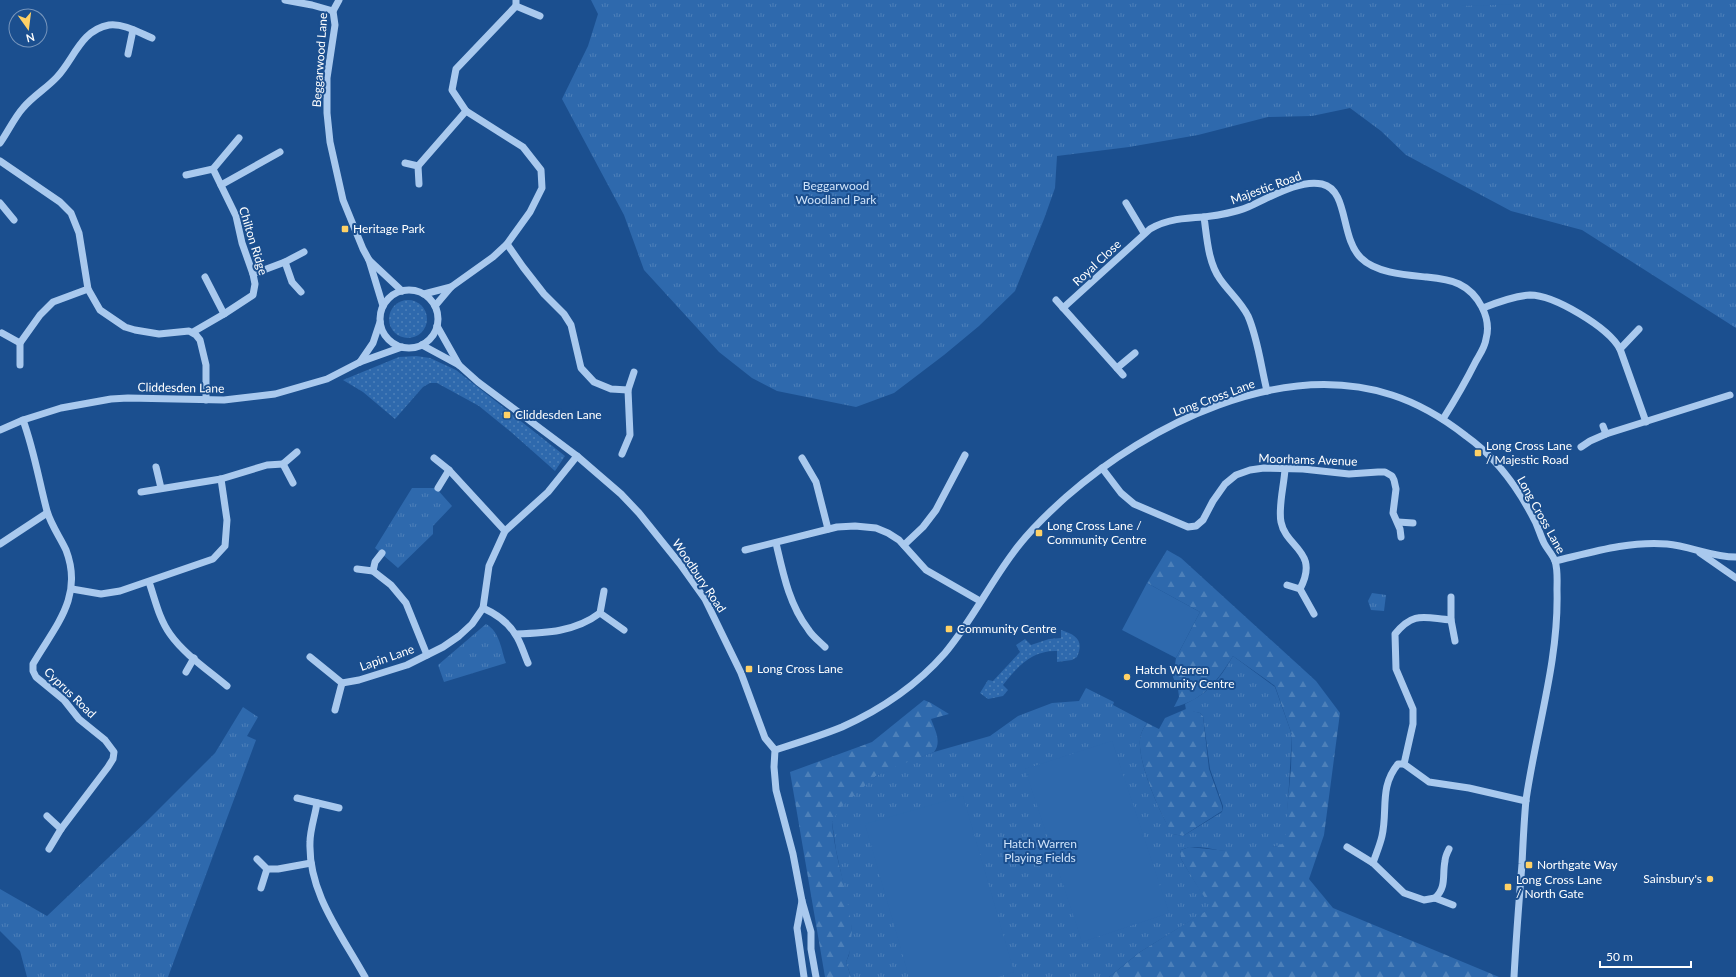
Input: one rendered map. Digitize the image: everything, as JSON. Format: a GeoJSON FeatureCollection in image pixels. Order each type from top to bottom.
{"type":"FeatureCollection","features":[{"type":"Feature","properties":{"kind":"street"},"geometry":{"type":"LineString","coordinates":[[285,0],[312,4],[333,11]]}},
{"type":"Feature","properties":{"kind":"street","name":"Beggarwood Lane"},"geometry":{"type":"LineString","coordinates":[[339,0],[333,11],[335,25],[328,65],[327,112],[330,142],[344,200],[354,228],[369,260],[383,306]]}},
{"type":"Feature","properties":{"kind":"street"},"geometry":{"type":"LineString","coordinates":[[435,306],[451,287],[493,257],[507,244],[530,212],[542,188],[541,170],[523,148],[466,111],[452,90],[456,69],[516,3],[540,16]]}},
{"type":"Feature","properties":{"kind":"street"},"geometry":{"type":"LineString","coordinates":[[0,143],[23,108],[56,79],[67,66],[74,50],[87,36],[98,29],[110,25],[133,30],[152,38]]}},
{"type":"Feature","properties":{"kind":"street"},"geometry":{"type":"LineString","coordinates":[[128,54],[133,30]]}},
{"type":"Feature","properties":{"kind":"street"},"geometry":{"type":"LineString","coordinates":[[419,184],[418,166],[466,111]]}},
{"type":"Feature","properties":{"kind":"street"},"geometry":{"type":"LineString","coordinates":[[186,175],[213,168],[239,138]]}},
{"type":"Feature","properties":{"kind":"street"},"geometry":{"type":"LineString","coordinates":[[221,185],[280,152]]}},
{"type":"Feature","properties":{"kind":"street"},"geometry":{"type":"LineString","coordinates":[[0,161],[60,202],[71,213],[79,233],[88,289],[100,310],[125,327],[159,334],[183,331],[193,332],[200,340],[204,356],[207,388],[206,400]]}},
{"type":"Feature","properties":{"kind":"street"},"geometry":{"type":"LineString","coordinates":[[405,163],[418,166]]}},
{"type":"Feature","properties":{"kind":"street","name":"Chilton Ridge"},"geometry":{"type":"LineString","coordinates":[[193,332],[224,314],[252,295],[255,284],[242,243],[236,216],[213,168]]}},
{"type":"Feature","properties":{"kind":"street","name":"Majestic Road"},"geometry":{"type":"LineString","coordinates":[[1204,217],[1234,212],[1296,187],[1314,183],[1328,186],[1337,194],[1350,243],[1362,259],[1378,268],[1396,273],[1447,280],[1458,284],[1473,294],[1482,308],[1487,324],[1486,339],[1470,374],[1443,419]]}},
{"type":"Feature","properties":{"kind":"street"},"geometry":{"type":"LineString","coordinates":[[0,203],[14,220]]}},
{"type":"Feature","properties":{"kind":"street"},"geometry":{"type":"LineString","coordinates":[[1126,203],[1144,233]]}},
{"type":"Feature","properties":{"kind":"street"},"geometry":{"type":"LineString","coordinates":[[1204,217],[1208,248],[1214,268],[1220,280],[1243,308],[1248,317],[1256,341],[1267,391]]}},
{"type":"Feature","properties":{"kind":"street","name":"Royal Close"},"geometry":{"type":"LineString","coordinates":[[1063,308],[1144,233],[1154,226],[1170,221],[1204,217]]}},
{"type":"Feature","properties":{"kind":"street"},"geometry":{"type":"LineString","coordinates":[[507,244],[544,294],[564,314],[571,325],[581,368],[594,382],[611,389],[628,390]]}},
{"type":"Feature","properties":{"kind":"street"},"geometry":{"type":"LineString","coordinates":[[253,274],[285,262],[304,252]]}},
{"type":"Feature","properties":{"kind":"street","name":"Beggarwood Lane"},"geometry":{"type":"LineString","coordinates":[[369,260],[402,291]]}},
{"type":"Feature","properties":{"kind":"street"},"geometry":{"type":"LineString","coordinates":[[285,262],[292,282],[301,292]]}},
{"type":"Feature","properties":{"kind":"street"},"geometry":{"type":"LineString","coordinates":[[205,277],[224,314]]}},
{"type":"Feature","properties":{"kind":"street"},"geometry":{"type":"LineString","coordinates":[[424,294],[451,287]]}},
{"type":"Feature","properties":{"kind":"street"},"geometry":{"type":"LineString","coordinates":[[20,365],[20,343],[40,315],[53,302],[88,289]]}},
{"type":"Feature","properties":{"kind":"street"},"geometry":{"type":"LineString","coordinates":[[413,290],[424,294],[435,306],[438,315],[437,326],[432,336],[422,345],[409,348],[402,347],[388,339],[381,326],[381,310],[383,306],[388,298],[402,291],[413,290]]}},
{"type":"Feature","properties":{"kind":"street"},"geometry":{"type":"LineString","coordinates":[[1482,308],[1520,296],[1529,295],[1544,297],[1569,308],[1601,328],[1620,348],[1646,422]]}},
{"type":"Feature","properties":{"kind":"street"},"geometry":{"type":"LineString","coordinates":[[1056,300],[1123,376]]}},
{"type":"Feature","properties":{"kind":"street","name":"Cliddesden Lane"},"geometry":{"type":"LineString","coordinates":[[360,362],[373,343],[380,322]]}},
{"type":"Feature","properties":{"kind":"street","name":"Woodbury Road"},"geometry":{"type":"LineString","coordinates":[[437,326],[459,365]]}},
{"type":"Feature","properties":{"kind":"street"},"geometry":{"type":"LineString","coordinates":[[1620,348],[1639,329]]}},
{"type":"Feature","properties":{"kind":"street"},"geometry":{"type":"LineString","coordinates":[[2,333],[20,343]]}},
{"type":"Feature","properties":{"kind":"street","name":"Woodbury Road"},"geometry":{"type":"LineString","coordinates":[[422,345],[459,365],[478,382],[577,456],[621,494],[639,513],[680,564],[713,614],[739,668],[765,738],[775,750]]}},
{"type":"Feature","properties":{"kind":"street","name":"Cliddesden Lane"},"geometry":{"type":"LineString","coordinates":[[0,430],[23,420],[61,408],[111,399],[242,399],[292,390],[327,379],[360,362],[402,347]]}},
{"type":"Feature","properties":{"kind":"street"},"geometry":{"type":"LineString","coordinates":[[1117,368],[1135,353]]}},
{"type":"Feature","properties":{"kind":"street"},"geometry":{"type":"LineString","coordinates":[[622,454],[630,435],[628,390],[634,372]]}},
{"type":"Feature","properties":{"kind":"street","name":"Long Cross Lane"},"geometry":{"type":"LineString","coordinates":[[775,750],[841,727],[875,710],[919,678],[946,650],[1011,555],[1030,530],[1069,494],[1102,468],[1167,428],[1221,405],[1267,391],[1317,385],[1368,389],[1391,395],[1412,403],[1443,419],[1484,449],[1505,472],[1523,498],[1544,543],[1555,561],[1557,601],[1555,640],[1526,801],[1514,977]]}},
{"type":"Feature","properties":{"kind":"street"},"geometry":{"type":"LineString","coordinates":[[1581,447],[1606,434],[1730,395]]}},
{"type":"Feature","properties":{"kind":"street","name":"Cyprus Road"},"geometry":{"type":"LineString","coordinates":[[23,420],[32,446],[47,513],[66,551],[70,564],[72,589],[60,621],[33,664],[33,671],[36,677],[64,700],[79,719],[105,740],[114,752],[113,759],[108,767],[61,829],[49,849]]}},
{"type":"Feature","properties":{"kind":"street"},"geometry":{"type":"LineString","coordinates":[[1603,426],[1606,434]]}},
{"type":"Feature","properties":{"kind":"street"},"geometry":{"type":"LineString","coordinates":[[142,492],[221,479],[268,465],[283,464],[297,452]]}},
{"type":"Feature","properties":{"kind":"street"},"geometry":{"type":"LineString","coordinates":[[904,545],[923,527],[936,510],[964,455]]}},
{"type":"Feature","properties":{"kind":"street"},"geometry":{"type":"LineString","coordinates":[[528,663],[521,650],[516,634],[506,622],[484,608],[489,566],[505,531],[548,492],[577,456]]}},
{"type":"Feature","properties":{"kind":"street"},"geometry":{"type":"LineString","coordinates":[[434,458],[449,470],[505,531]]}},
{"type":"Feature","properties":{"kind":"street"},"geometry":{"type":"LineString","coordinates":[[802,458],[816,482],[828,529]]}},
{"type":"Feature","properties":{"kind":"street"},"geometry":{"type":"LineString","coordinates":[[283,464],[293,483]]}},
{"type":"Feature","properties":{"kind":"street"},"geometry":{"type":"LineString","coordinates":[[156,467],[161,488]]}},
{"type":"Feature","properties":{"kind":"street","name":"Moorhams Avenue"},"geometry":{"type":"LineString","coordinates":[[1102,468],[1121,492],[1134,504],[1188,527],[1196,526],[1203,520],[1221,488],[1236,475],[1257,468],[1303,469],[1349,474],[1385,472],[1392,476],[1396,484],[1393,513],[1398,522],[1401,537]]}},
{"type":"Feature","properties":{"kind":"street"},"geometry":{"type":"LineString","coordinates":[[1284,469],[1280,519],[1285,533],[1302,553],[1304,558],[1305,574],[1300,589]]}},
{"type":"Feature","properties":{"kind":"street"},"geometry":{"type":"LineString","coordinates":[[438,488],[449,470]]}},
{"type":"Feature","properties":{"kind":"street"},"geometry":{"type":"LineString","coordinates":[[72,589],[101,594],[120,591],[212,559],[225,546],[227,520],[221,479]]}},
{"type":"Feature","properties":{"kind":"street"},"geometry":{"type":"LineString","coordinates":[[0,544],[47,513]]}},
{"type":"Feature","properties":{"kind":"street"},"geometry":{"type":"LineString","coordinates":[[1398,522],[1413,523]]}},
{"type":"Feature","properties":{"kind":"street"},"geometry":{"type":"LineString","coordinates":[[745,550],[828,529],[846,526],[876,528],[888,533],[904,545],[926,570],[980,601]]}},
{"type":"Feature","properties":{"kind":"street"},"geometry":{"type":"LineString","coordinates":[[776,543],[792,603],[808,630],[825,647]]}},
{"type":"Feature","properties":{"kind":"street"},"geometry":{"type":"LineString","coordinates":[[1555,561],[1606,548],[1639,544],[1678,546],[1698,552],[1736,557]]}},
{"type":"Feature","properties":{"kind":"street"},"geometry":{"type":"LineString","coordinates":[[1698,552],[1736,578]]}},
{"type":"Feature","properties":{"kind":"street"},"geometry":{"type":"LineString","coordinates":[[373,571],[376,562],[382,553]]}},
{"type":"Feature","properties":{"kind":"street"},"geometry":{"type":"LineString","coordinates":[[357,569],[373,571],[391,585],[406,603],[427,655]]}},
{"type":"Feature","properties":{"kind":"street"},"geometry":{"type":"LineString","coordinates":[[149,582],[160,614],[170,634],[194,658],[227,686]]}},
{"type":"Feature","properties":{"kind":"street"},"geometry":{"type":"LineString","coordinates":[[1287,585],[1300,589],[1314,614]]}},
{"type":"Feature","properties":{"kind":"street"},"geometry":{"type":"LineString","coordinates":[[516,634],[540,633],[576,627],[589,622],[600,613],[604,592]]}},
{"type":"Feature","properties":{"kind":"street"},"geometry":{"type":"LineString","coordinates":[[1451,597],[1451,620],[1455,641]]}},
{"type":"Feature","properties":{"kind":"street","name":"Lapin Lane"},"geometry":{"type":"LineString","coordinates":[[342,683],[359,680],[407,665],[427,655],[459,636],[472,624],[484,608]]}},
{"type":"Feature","properties":{"kind":"street"},"geometry":{"type":"LineString","coordinates":[[600,613],[624,630]]}},
{"type":"Feature","properties":{"kind":"street"},"geometry":{"type":"LineString","coordinates":[[1404,764],[1413,724],[1413,709],[1396,669],[1395,634],[1404,622],[1414,618],[1451,620]]}},
{"type":"Feature","properties":{"kind":"street"},"geometry":{"type":"LineString","coordinates":[[310,657],[342,683],[335,710]]}},
{"type":"Feature","properties":{"kind":"street"},"geometry":{"type":"LineString","coordinates":[[186,672],[194,658]]}},
{"type":"Feature","properties":{"kind":"street"},"geometry":{"type":"LineString","coordinates":[[775,750],[774,767],[776,790],[793,854],[802,901],[811,932],[811,949],[816,977]]}},
{"type":"Feature","properties":{"kind":"street"},"geometry":{"type":"LineString","coordinates":[[1373,863],[1382,835],[1386,783],[1391,772],[1398,764],[1404,764],[1429,782],[1469,788],[1526,801]]}},
{"type":"Feature","properties":{"kind":"street"},"geometry":{"type":"LineString","coordinates":[[297,798],[339,808]]}},
{"type":"Feature","properties":{"kind":"street"},"geometry":{"type":"LineString","coordinates":[[317,803],[310,841],[311,863],[316,883],[336,929],[365,977]]}},
{"type":"Feature","properties":{"kind":"street"},"geometry":{"type":"LineString","coordinates":[[47,816],[61,829]]}},
{"type":"Feature","properties":{"kind":"street"},"geometry":{"type":"LineString","coordinates":[[1347,847],[1373,863],[1404,893],[1424,900],[1435,898],[1440,894],[1444,886],[1444,862],[1449,849]]}},
{"type":"Feature","properties":{"kind":"street"},"geometry":{"type":"LineString","coordinates":[[257,859],[267,868],[278,869],[311,863]]}},
{"type":"Feature","properties":{"kind":"street"},"geometry":{"type":"LineString","coordinates":[[261,888],[267,868]]}},
{"type":"Feature","properties":{"kind":"street"},"geometry":{"type":"LineString","coordinates":[[1435,898],[1453,905]]}},
{"type":"Feature","properties":{"kind":"street"},"geometry":{"type":"LineString","coordinates":[[802,901],[797,928],[804,977]]}},
{"type":"Feature","properties":{"kind":"green space","name":"Beggarwood Woodland Park"},"geometry":{"type":"Polygon","coordinates":[[[591,0],[1736,0],[1736,328],[1582,230],[1511,211],[1406,155],[1381,131],[1350,108],[1312,116],[1268,117],[1198,135],[1129,147],[1057,156],[1055,188],[1015,291],[979,326],[894,393],[856,407],[777,391],[752,378],[719,352],[644,270],[624,215],[562,99],[588,46],[598,14],[591,0]]]}},
{"type":"Feature","properties":{"kind":"green space"},"geometry":{"type":"Polygon","coordinates":[[[1461,0],[1522,0],[1522,4],[1461,6],[1461,0]]]}},
{"type":"Feature","properties":{"kind":"green space"},"geometry":{"type":"Polygon","coordinates":[[[408,300],[418,303],[424,309],[427,319],[424,329],[418,335],[408,338],[398,335],[392,329],[389,319],[392,309],[398,303],[408,300]]]}},
{"type":"Feature","properties":{"kind":"green space"},"geometry":{"type":"Polygon","coordinates":[[[416,356],[430,358],[456,370],[565,456],[555,471],[479,406],[437,383],[430,383],[423,387],[395,419],[363,392],[343,380],[399,357],[416,356]]]}},
{"type":"Feature","properties":{"kind":"green space"},"geometry":{"type":"Polygon","coordinates":[[[412,488],[436,488],[452,506],[433,526],[433,534],[398,568],[375,548],[412,488]]]}},
{"type":"Feature","properties":{"kind":"green space"},"geometry":{"type":"Polygon","coordinates":[[[1167,550],[1181,558],[1316,681],[1340,713],[1324,835],[1309,879],[1333,908],[1499,977],[1109,977],[1140,952],[1210,908],[1181,859],[1181,850],[1189,847],[1228,851],[1277,846],[1287,810],[1292,735],[1275,686],[1233,656],[1222,673],[1201,695],[1184,704],[1174,707],[1179,697],[1178,689],[1173,677],[1176,658],[1200,612],[1147,583],[1167,550]]]}},
{"type":"Feature","properties":{"kind":"green space"},"geometry":{"type":"Polygon","coordinates":[[[1147,583],[1200,612],[1176,658],[1122,630],[1147,583]]]}},
{"type":"Feature","properties":{"kind":"green space"},"geometry":{"type":"Polygon","coordinates":[[[1372,593],[1386,595],[1384,611],[1371,610],[1368,601],[1372,593]]]}},
{"type":"Feature","properties":{"kind":"green space"},"geometry":{"type":"Polygon","coordinates":[[[486,624],[491,627],[497,636],[506,663],[444,682],[438,665],[486,624]]]}},
{"type":"Feature","properties":{"kind":"green space"},"geometry":{"type":"Polygon","coordinates":[[[1061,630],[1078,639],[1080,647],[1077,657],[1072,660],[1057,662],[1057,651],[1040,653],[1026,661],[1014,672],[1003,685],[1008,690],[1003,696],[988,699],[980,693],[988,680],[993,681],[1020,652],[1016,645],[1025,639],[1031,645],[1049,639],[1061,638],[1061,630]]]}},
{"type":"Feature","properties":{"kind":"green space","name":"Hatch Warren Playing Fields"},"geometry":{"type":"Polygon","coordinates":[[[1233,656],[1275,687],[1292,735],[1286,834],[1284,843],[1264,848],[1232,851],[1191,847],[1181,850],[1181,859],[1211,908],[1140,952],[1109,977],[851,977],[846,962],[849,955],[852,931],[832,822],[840,808],[876,776],[897,766],[934,752],[990,736],[1018,716],[1052,703],[1079,701],[1086,688],[1114,702],[1113,705],[1147,723],[1141,733],[1140,740],[1142,762],[1146,775],[1156,802],[1173,834],[1183,836],[1222,812],[1223,806],[1210,769],[1203,716],[1200,713],[1186,710],[1185,704],[1201,695],[1218,679],[1233,656]]]}},
{"type":"Feature","properties":{"kind":"green space"},"geometry":{"type":"Polygon","coordinates":[[[924,700],[949,714],[931,719],[938,740],[934,752],[876,776],[832,822],[835,847],[849,906],[851,921],[852,935],[846,962],[851,977],[825,977],[790,772],[872,742],[924,700]]]}},
{"type":"Feature","properties":{"kind":"green space"},"geometry":{"type":"Polygon","coordinates":[[[243,707],[258,717],[247,736],[256,740],[168,977],[27,977],[20,951],[0,931],[0,889],[47,916],[148,820],[215,753],[243,707]]]}},
{"type":"Feature","properties":{"kind":"green space"},"geometry":{"type":"Polygon","coordinates":[[[1186,709],[1200,713],[1203,716],[1209,769],[1222,806],[1222,811],[1183,836],[1172,834],[1162,814],[1142,762],[1140,740],[1141,733],[1147,723],[1159,729],[1165,718],[1186,709]]]}},
{"type":"Feature","properties":{"kind":"green space"},"geometry":{"type":"Polygon","coordinates":[[[1112,741],[1169,913],[1082,942],[1025,769],[1112,741]]]}},
{"type":"Feature","properties":{"kind":"green space"},"geometry":{"type":"Polygon","coordinates":[[[963,796],[1014,972],[998,977],[909,977],[865,824],[963,796]]]}},
{"type":"Feature","properties":{"kind":"place","name":"Heritage Park"},"geometry":{"type":"Point","coordinates":[345,229]}},
{"type":"Feature","properties":{"kind":"place","name":"Cliddesden Lane"},"geometry":{"type":"Point","coordinates":[507,415]}},
{"type":"Feature","properties":{"kind":"place","name":"Long Cross Lane / Majestic Road"},"geometry":{"type":"Point","coordinates":[1478,453]}},
{"type":"Feature","properties":{"kind":"place","name":"Long Cross Lane / Community Centre"},"geometry":{"type":"Point","coordinates":[1039,533]}},
{"type":"Feature","properties":{"kind":"place","name":"Community Centre"},"geometry":{"type":"Point","coordinates":[949,629]}},
{"type":"Feature","properties":{"kind":"place","name":"Long Cross Lane"},"geometry":{"type":"Point","coordinates":[749,669]}},
{"type":"Feature","properties":{"kind":"place","name":"Hatch Warren Community Centre"},"geometry":{"type":"Point","coordinates":[1127,677]}},
{"type":"Feature","properties":{"kind":"place","name":"Northgate Way"},"geometry":{"type":"Point","coordinates":[1529,865]}},
{"type":"Feature","properties":{"kind":"place","name":"Sainsbury's"},"geometry":{"type":"Point","coordinates":[1710,879]}},
{"type":"Feature","properties":{"kind":"place","name":"Long Cross Lane / North Gate"},"geometry":{"type":"Point","coordinates":[1508,887]}}]}
